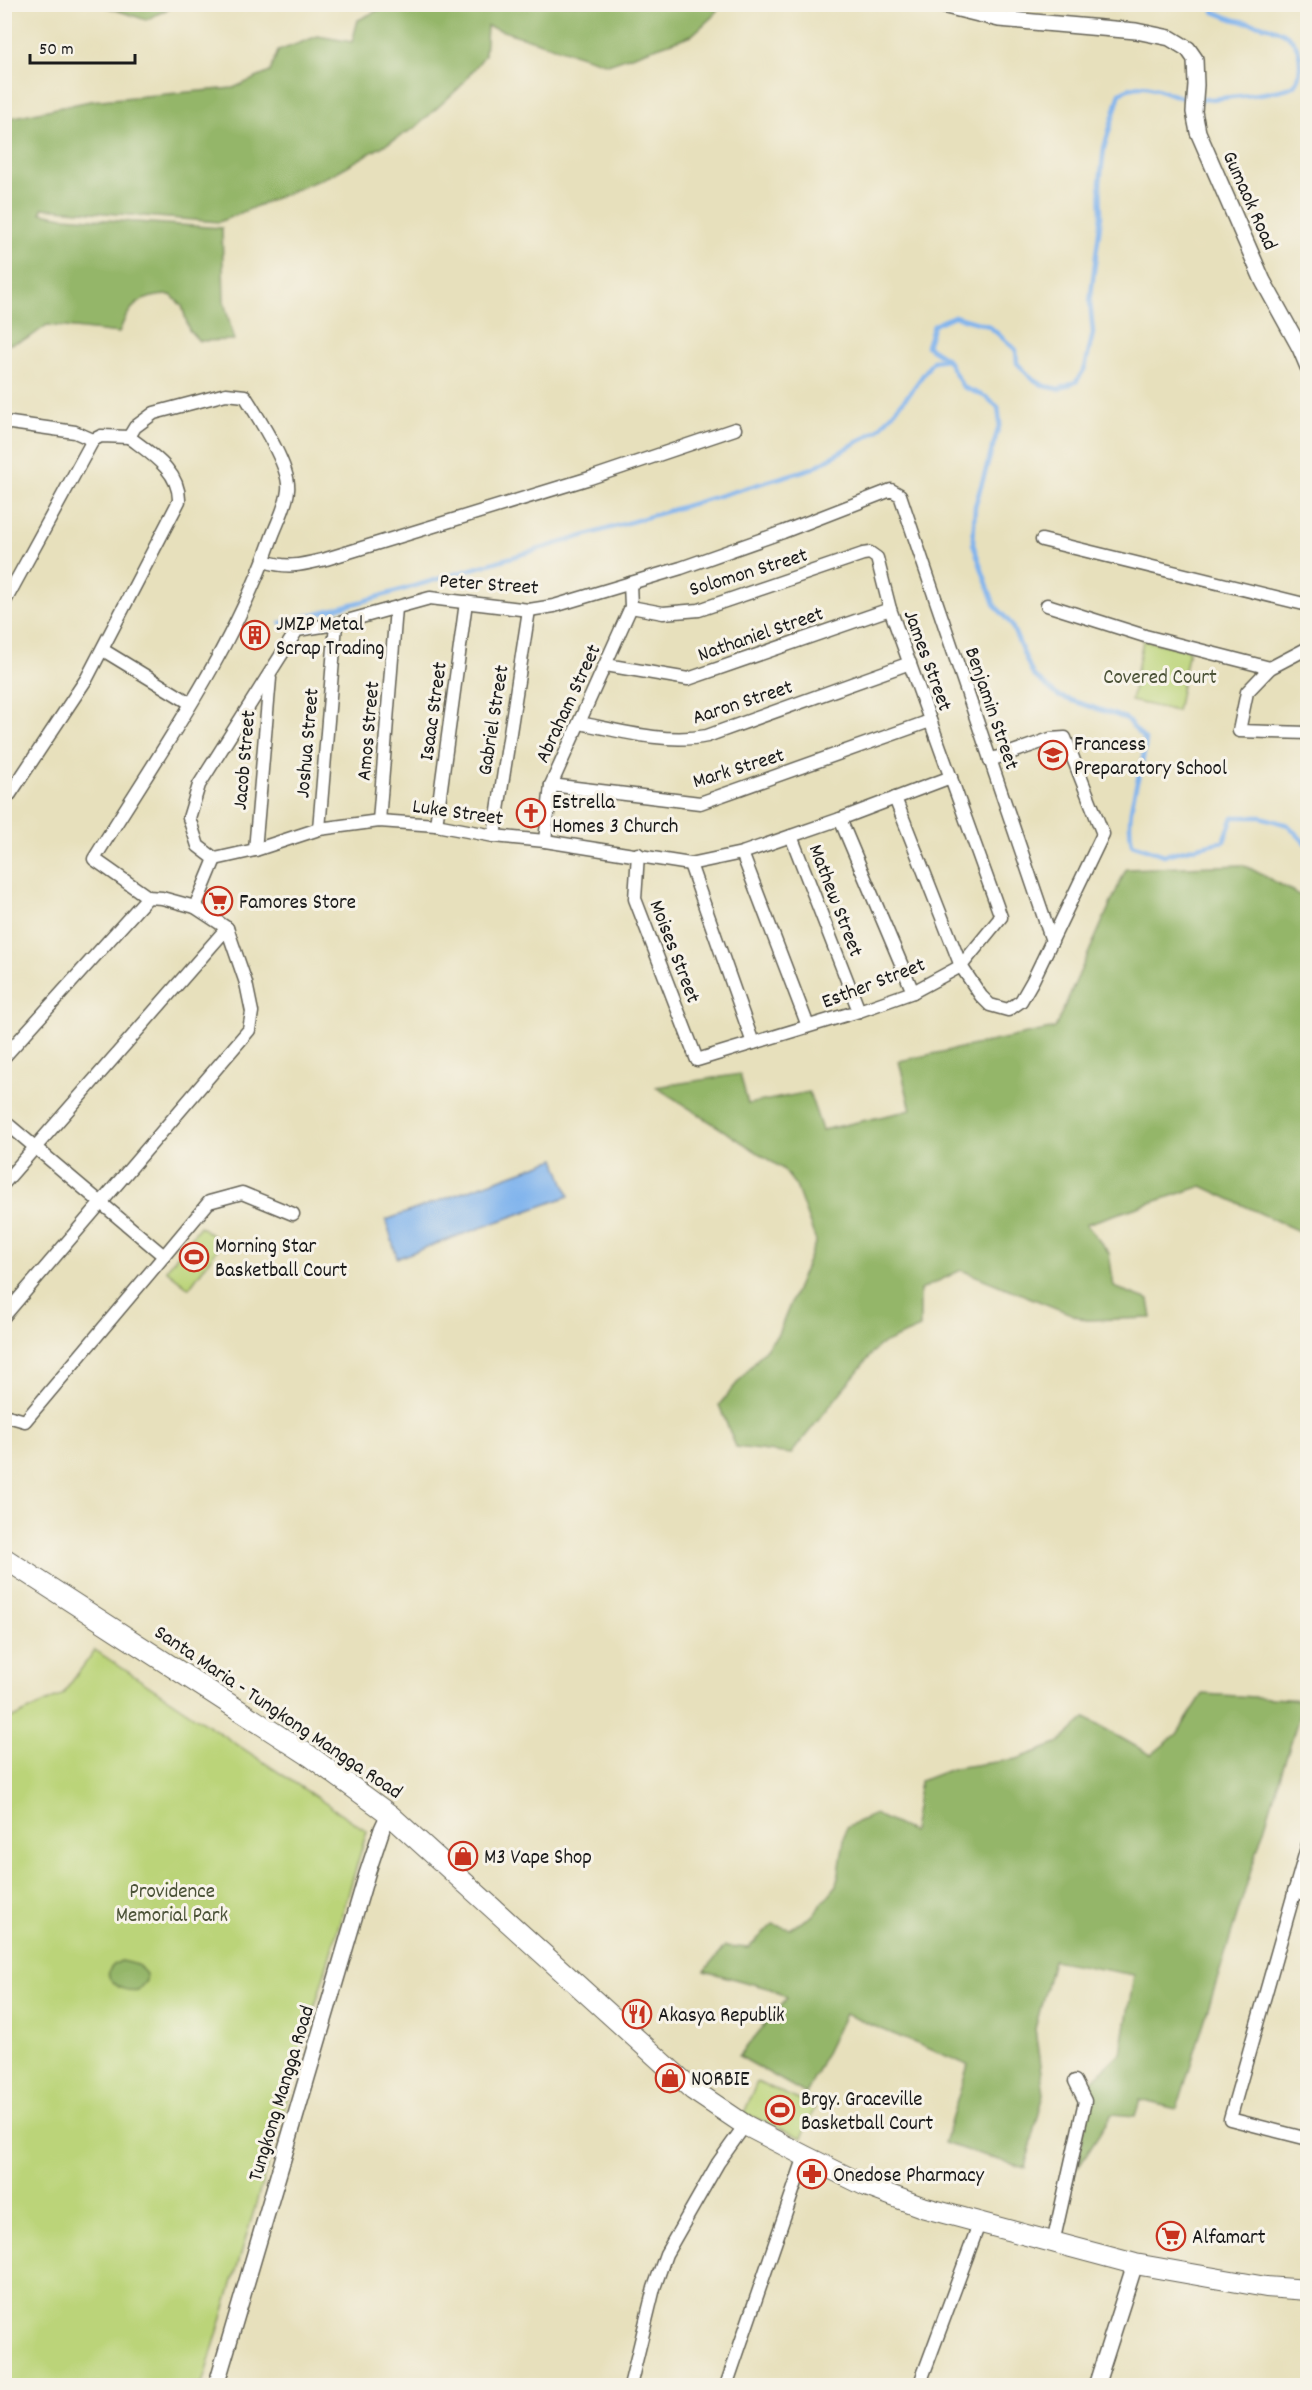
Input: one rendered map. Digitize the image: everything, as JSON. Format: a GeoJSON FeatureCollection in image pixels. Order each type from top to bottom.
{"type":"FeatureCollection","features":[{"type":"Feature","properties":{"kind":"main road","name":"Santa Maria - Tungkong Mangga Road"},"geometry":{"type":"LineString","coordinates":[[4,1558],[301,1749],[389,1814],[693,2090],[745,2125],[878,2190],[922,2207],[979,2224],[1135,2264],[1266,2287],[1308,2290]]}},
{"type":"Feature","properties":{"kind":"street","name":"Gumaok Road"},"geometry":{"type":"LineString","coordinates":[[938,4],[999,19],[1136,31],[1170,38],[1188,49],[1195,59],[1194,112],[1198,132],[1263,281],[1300,348],[1308,368]]}},
{"type":"Feature","properties":{"kind":"street"},"geometry":{"type":"LineString","coordinates":[[4,1316],[249,1030],[252,1012],[246,983],[227,928],[195,907],[162,898],[148,897],[94,859],[224,647],[264,561],[288,489],[283,467],[245,396],[226,394],[154,413],[135,427],[129,437]]}},
{"type":"Feature","properties":{"kind":"street"},"geometry":{"type":"LineString","coordinates":[[4,422],[75,432],[93,440]]}},
{"type":"Feature","properties":{"kind":"street"},"geometry":{"type":"LineString","coordinates":[[264,561],[280,567],[326,559],[590,478],[735,429]]}},
{"type":"Feature","properties":{"kind":"street"},"geometry":{"type":"LineString","coordinates":[[4,603],[93,440],[101,436],[129,437],[174,476],[179,489],[179,501],[103,650],[10,794],[4,792]]}},
{"type":"Feature","properties":{"kind":"street","name":"Peter Street"},"geometry":{"type":"LineString","coordinates":[[215,859],[198,846],[189,818],[199,785],[297,630],[336,624],[430,598],[529,610],[554,606],[681,568],[895,490]]}},
{"type":"Feature","properties":{"kind":"street","name":"Benjamin Street"},"geometry":{"type":"LineString","coordinates":[[895,490],[900,495],[1052,940]]}},
{"type":"Feature","properties":{"kind":"street"},"geometry":{"type":"LineString","coordinates":[[1042,540],[1308,605]]}},
{"type":"Feature","properties":{"kind":"street","name":"Solomon Street"},"geometry":{"type":"LineString","coordinates":[[631,608],[663,613],[699,610],[863,554],[874,555]]}},
{"type":"Feature","properties":{"kind":"street","name":"James Street"},"geometry":{"type":"LineString","coordinates":[[874,555],[877,558],[890,609],[951,777]]}},
{"type":"Feature","properties":{"kind":"street","name":"Abraham Street"},"geometry":{"type":"LineString","coordinates":[[545,841],[551,785],[631,608],[630,583]]}},
{"type":"Feature","properties":{"kind":"street","name":"Isaac Street"},"geometry":{"type":"LineString","coordinates":[[436,825],[466,602]]}},
{"type":"Feature","properties":{"kind":"street"},"geometry":{"type":"LineString","coordinates":[[1047,605],[1145,636],[1270,668]]}},
{"type":"Feature","properties":{"kind":"street","name":"Amos Street"},"geometry":{"type":"LineString","coordinates":[[379,821],[396,608]]}},
{"type":"Feature","properties":{"kind":"street","name":"Nathaniel Street"},"geometry":{"type":"LineString","coordinates":[[606,665],[688,679],[890,609]]}},
{"type":"Feature","properties":{"kind":"street","name":"Gabriel Street"},"geometry":{"type":"LineString","coordinates":[[494,836],[529,610]]}},
{"type":"Feature","properties":{"kind":"street","name":"Joshua Street"},"geometry":{"type":"LineString","coordinates":[[319,828],[336,624]]}},
{"type":"Feature","properties":{"kind":"street"},"geometry":{"type":"LineString","coordinates":[[1308,648],[1270,668],[1247,692],[1239,731],[1308,733]]}},
{"type":"Feature","properties":{"kind":"street"},"geometry":{"type":"LineString","coordinates":[[103,650],[190,703]]}},
{"type":"Feature","properties":{"kind":"street","name":"Aaron Street"},"geometry":{"type":"LineString","coordinates":[[580,723],[631,733],[690,740],[707,736],[910,663]]}},
{"type":"Feature","properties":{"kind":"street","name":"Jacob Street"},"geometry":{"type":"LineString","coordinates":[[255,850],[270,674]]}},
{"type":"Feature","properties":{"kind":"street","name":"Mark Street"},"geometry":{"type":"LineString","coordinates":[[551,785],[700,803],[930,721]]}},
{"type":"Feature","properties":{"kind":"street"},"geometry":{"type":"LineString","coordinates":[[895,798],[961,966],[986,1001],[998,1009],[1008,1010],[1021,1001],[1103,834],[1065,738],[1050,739],[990,760]]}},
{"type":"Feature","properties":{"kind":"street","name":"Luke Street"},"geometry":{"type":"LineString","coordinates":[[215,859],[255,850],[319,828],[379,821],[436,825],[494,836],[638,854],[690,864],[742,853],[951,777]]}},
{"type":"Feature","properties":{"kind":"street","name":"Esther Street"},"geometry":{"type":"LineString","coordinates":[[697,1060],[914,992],[961,966],[1000,917],[951,777]]}},
{"type":"Feature","properties":{"kind":"street"},"geometry":{"type":"LineString","coordinates":[[840,819],[914,992]]}},
{"type":"Feature","properties":{"kind":"street","name":"Mathew Street"},"geometry":{"type":"LineString","coordinates":[[791,836],[859,1011]]}},
{"type":"Feature","properties":{"kind":"street"},"geometry":{"type":"LineString","coordinates":[[742,853],[808,1026]]}},
{"type":"Feature","properties":{"kind":"street","name":"Moises Street"},"geometry":{"type":"LineString","coordinates":[[638,854],[635,899],[697,1060]]}},
{"type":"Feature","properties":{"kind":"street"},"geometry":{"type":"LineString","coordinates":[[195,907],[215,859]]}},
{"type":"Feature","properties":{"kind":"street"},"geometry":{"type":"LineString","coordinates":[[690,864],[753,1043]]}},
{"type":"Feature","properties":{"kind":"street"},"geometry":{"type":"LineString","coordinates":[[4,1057],[148,897]]}},
{"type":"Feature","properties":{"kind":"street"},"geometry":{"type":"LineString","coordinates":[[4,1183],[227,928]]}},
{"type":"Feature","properties":{"kind":"street"},"geometry":{"type":"LineString","coordinates":[[4,1121],[164,1256]]}},
{"type":"Feature","properties":{"kind":"street"},"geometry":{"type":"LineString","coordinates":[[4,1415],[25,1421],[209,1202],[242,1193],[293,1214]]}},
{"type":"Feature","properties":{"kind":"street","name":"Tungkong Mangga Road"},"geometry":{"type":"LineString","coordinates":[[216,2385],[367,1874],[389,1814]]}},
{"type":"Feature","properties":{"kind":"street"},"geometry":{"type":"LineString","coordinates":[[1308,1844],[1230,2120],[1308,2139]]}},
{"type":"Feature","properties":{"kind":"street"},"geometry":{"type":"LineString","coordinates":[[1294,1891],[1308,1897]]}},
{"type":"Feature","properties":{"kind":"street"},"geometry":{"type":"LineString","coordinates":[[1053,2243],[1085,2101],[1075,2081]]}},
{"type":"Feature","properties":{"kind":"street"},"geometry":{"type":"LineString","coordinates":[[630,2385],[654,2288],[666,2254],[718,2163],[745,2125]]}},
{"type":"Feature","properties":{"kind":"street"},"geometry":{"type":"LineString","coordinates":[[726,2385],[805,2156]]}},
{"type":"Feature","properties":{"kind":"street"},"geometry":{"type":"LineString","coordinates":[[919,2385],[979,2224]]}},
{"type":"Feature","properties":{"kind":"street"},"geometry":{"type":"LineString","coordinates":[[1096,2385],[1135,2264]]}},
{"type":"Feature","properties":{"kind":"green space"},"geometry":{"type":"Polygon","coordinates":[[[176,4],[146,20],[101,5],[176,4]]]}},
{"type":"Feature","properties":{"kind":"green space"},"geometry":{"type":"Polygon","coordinates":[[[409,4],[721,5],[713,16],[692,35],[608,64],[487,26],[485,55],[460,87],[415,128],[333,174],[219,222],[42,208],[41,213],[63,217],[222,228],[224,301],[234,340],[199,341],[189,330],[182,306],[171,295],[151,297],[137,304],[131,309],[119,333],[47,325],[29,338],[7,345],[5,343],[5,119],[90,101],[233,88],[270,72],[278,51],[318,36],[352,42],[358,20],[385,7],[409,4]]]}},
{"type":"Feature","properties":{"kind":"green space","name":"Covered Court"},"geometry":{"type":"Polygon","coordinates":[[[1143,640],[1189,650],[1177,711],[1131,701],[1143,640]]]}},
{"type":"Feature","properties":{"kind":"green space"},"geometry":{"type":"Polygon","coordinates":[[[1244,865],[1307,899],[1307,1235],[1202,1186],[1086,1224],[1109,1253],[1114,1287],[1149,1300],[1152,1318],[1086,1320],[961,1270],[920,1290],[920,1328],[878,1346],[791,1454],[736,1447],[719,1405],[778,1334],[816,1241],[796,1186],[783,1169],[656,1087],[740,1074],[748,1104],[809,1092],[822,1130],[911,1110],[899,1061],[1055,1028],[1126,869],[1244,865]]]}},
{"type":"Feature","properties":{"kind":"green space","name":"Morning Star Basketball Court"},"geometry":{"type":"Polygon","coordinates":[[[200,1226],[222,1243],[189,1288],[166,1270],[200,1226]]]}},
{"type":"Feature","properties":{"kind":"green space","name":"Providence Memorial Park"},"geometry":{"type":"Polygon","coordinates":[[[95,1650],[367,1831],[202,2385],[5,2385],[4,1722],[62,1695],[95,1650]]]}},
{"type":"Feature","properties":{"kind":"green space"},"geometry":{"type":"Polygon","coordinates":[[[1203,1694],[1304,1700],[1177,2109],[1140,2100],[1135,2116],[1112,2114],[1078,2167],[1092,2080],[1121,2053],[1134,1975],[1053,1960],[1035,2029],[1044,2094],[1025,2168],[944,2143],[968,2065],[845,2014],[806,2094],[739,2056],[787,1998],[771,1989],[705,1971],[725,1946],[748,1948],[773,1924],[790,1929],[812,1916],[837,1885],[846,1827],[875,1814],[912,1832],[920,1781],[954,1768],[1017,1759],[1057,1744],[1086,1718],[1151,1755],[1177,1734],[1203,1694]]]}},
{"type":"Feature","properties":{"kind":"green space"},"geometry":{"type":"Polygon","coordinates":[[[121,1961],[138,1965],[146,1974],[146,1981],[138,1990],[116,1986],[109,1977],[109,1971],[121,1961]]]}},
{"type":"Feature","properties":{"kind":"green space","name":"Brgy. Graceville Basketball Court"},"geometry":{"type":"Polygon","coordinates":[[[757,2082],[815,2107],[802,2138],[744,2113],[757,2082]]]}},
{"type":"Feature","properties":{"kind":"water"},"geometry":{"type":"Polygon","coordinates":[[[555,1159],[569,1196],[397,1258],[386,1220],[555,1159]]]}},
{"type":"Feature","properties":{"kind":"waterway"},"geometry":{"type":"LineString","coordinates":[[1211,4],[1214,12],[1278,30],[1287,35],[1299,52],[1298,78],[1294,85],[1287,88],[1226,98],[1189,99],[1147,86],[1130,88],[1120,93],[1104,148],[1100,182],[1101,216],[1090,302],[1093,333],[1085,368],[1076,382],[1059,389],[1044,386],[1030,377],[1017,363],[1016,350],[989,326],[954,316],[934,325],[927,346],[947,359],[963,387],[986,397],[998,407],[1000,423],[975,506],[973,544],[994,604],[1011,624],[1033,675],[1058,696],[1125,718],[1146,741],[1130,817],[1132,844],[1164,855],[1224,841],[1233,817],[1261,817],[1288,825],[1308,846]]}},
{"type":"Feature","properties":{"kind":"waterway"},"geometry":{"type":"LineString","coordinates":[[281,623],[364,601],[813,468],[878,430],[910,393],[933,361],[947,359]]}},
{"type":"Feature","properties":{"kind":"place","name":"JMZP Metal Scrap Trading"},"geometry":{"type":"Point","coordinates":[255,635]}},
{"type":"Feature","properties":{"kind":"place","name":"Francess Preparatory School"},"geometry":{"type":"Point","coordinates":[1053,755]}},
{"type":"Feature","properties":{"kind":"place","name":"Estrella Homes 3 Church"},"geometry":{"type":"Point","coordinates":[531,813]}},
{"type":"Feature","properties":{"kind":"place","name":"Famores Store"},"geometry":{"type":"Point","coordinates":[218,901]}},
{"type":"Feature","properties":{"kind":"place","name":"Morning Star Basketball Court"},"geometry":{"type":"Point","coordinates":[194,1257]}},
{"type":"Feature","properties":{"kind":"place","name":"M3 Vape Shop"},"geometry":{"type":"Point","coordinates":[463,1856]}},
{"type":"Feature","properties":{"kind":"place","name":"Akasya Republik"},"geometry":{"type":"Point","coordinates":[637,2014]}},
{"type":"Feature","properties":{"kind":"place","name":"NORBIE"},"geometry":{"type":"Point","coordinates":[670,2078]}},
{"type":"Feature","properties":{"kind":"place","name":"Brgy. Graceville Basketball Court"},"geometry":{"type":"Point","coordinates":[780,2110]}},
{"type":"Feature","properties":{"kind":"place","name":"Onedose Pharmacy"},"geometry":{"type":"Point","coordinates":[812,2174]}},
{"type":"Feature","properties":{"kind":"place","name":"Alfamart"},"geometry":{"type":"Point","coordinates":[1171,2236]}}]}
